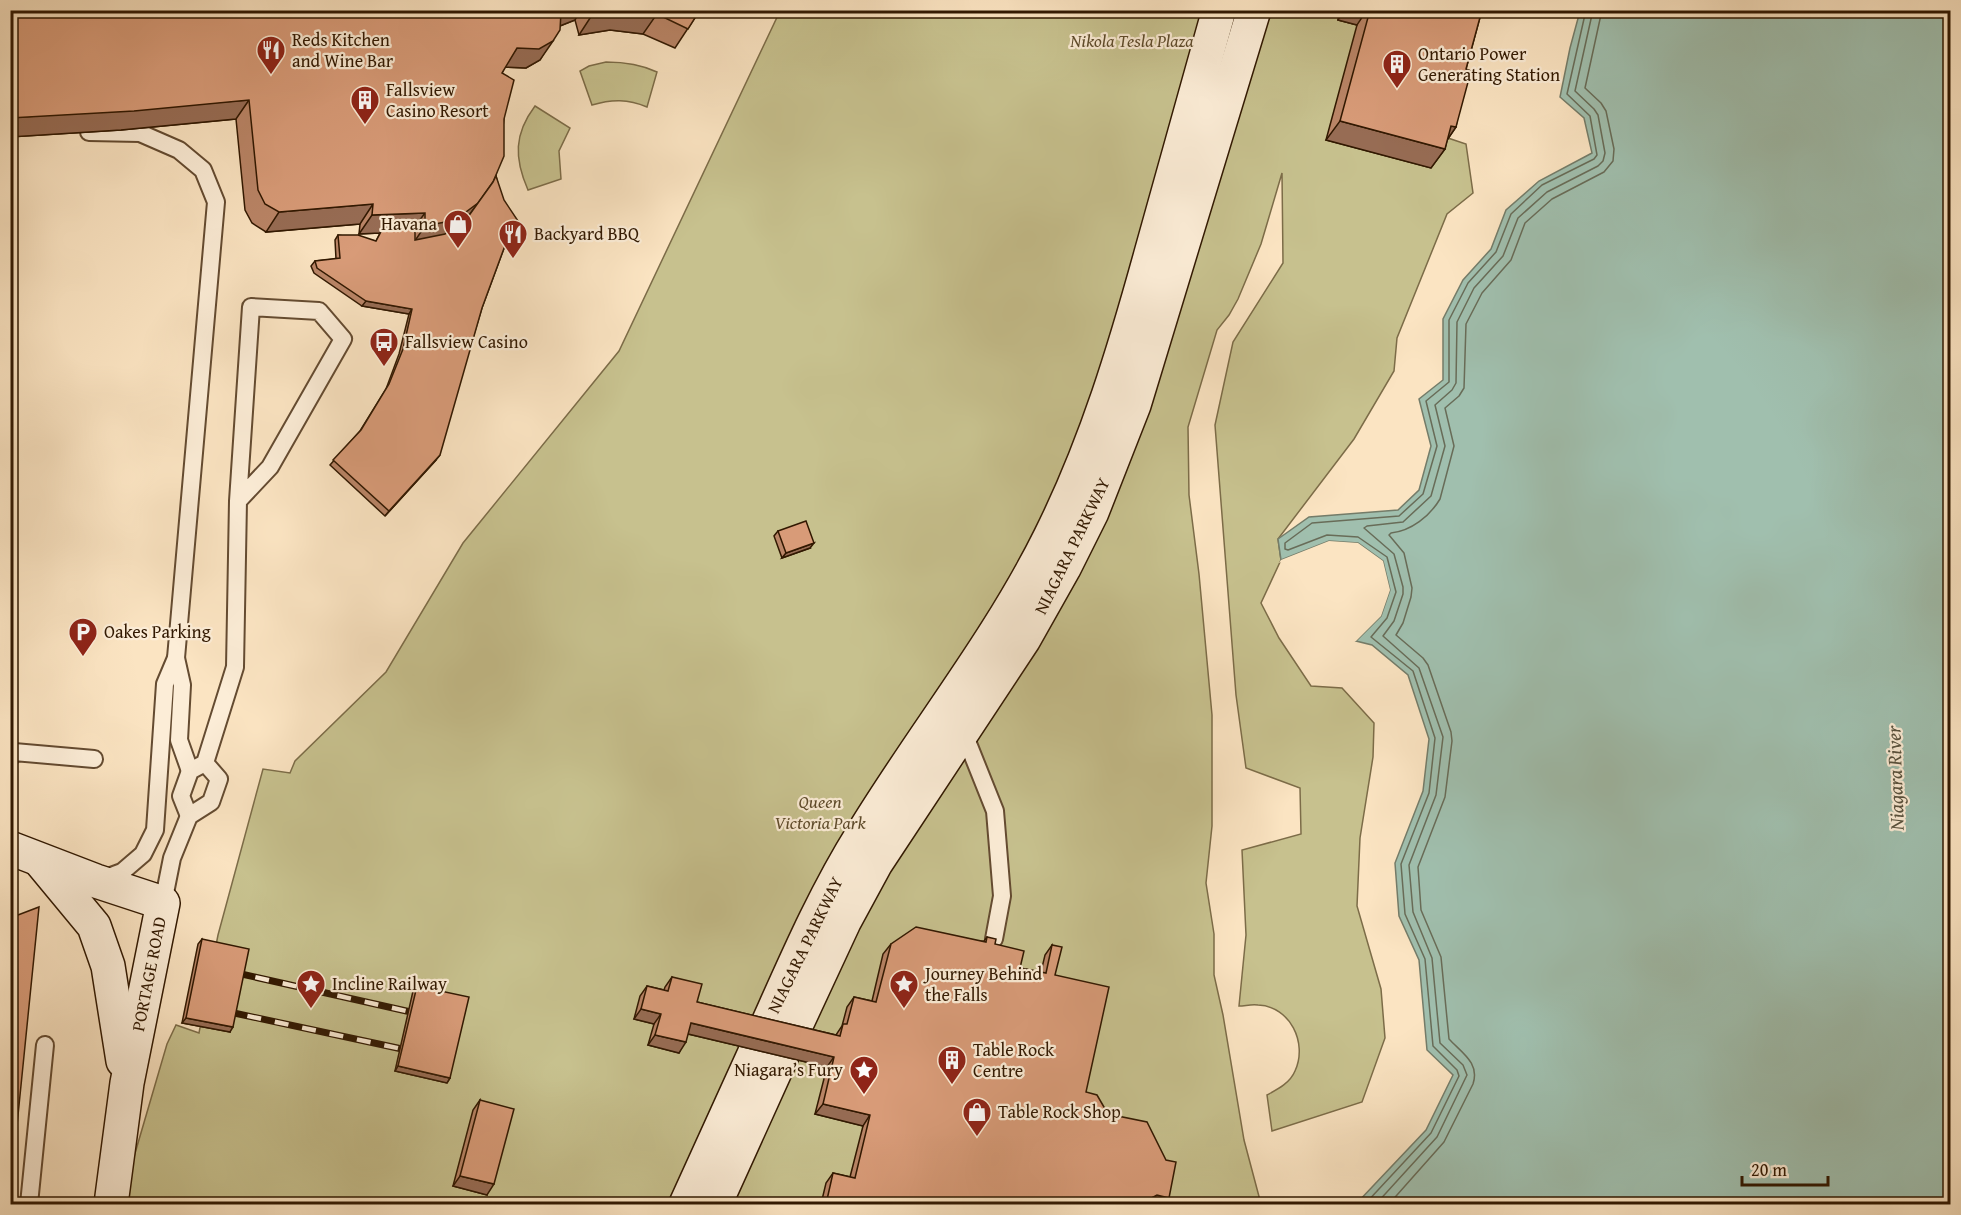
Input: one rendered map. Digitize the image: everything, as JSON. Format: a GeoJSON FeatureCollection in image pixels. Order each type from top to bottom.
{"type":"FeatureCollection","features":[{"type":"Feature","properties":{"kind":"main road","name":"NIAGARA PARKWAY"},"geometry":{"type":"LineString","coordinates":[[715,1204],[815,920],[853,851],[1002,625],[1041,556],[1080,474],[1105,408],[1130,329],[1219,10]]}},
{"type":"Feature","properties":{"kind":"main road","name":"NIAGARA PARKWAY"},"geometry":{"type":"LineString","coordinates":[[686,1204],[773,1043],[871,872],[1024,639],[1064,568],[1104,484],[1137,394],[1254,10]]}},
{"type":"Feature","properties":{"kind":"main road","name":"PORTAGE ROAD"},"geometry":{"type":"LineString","coordinates":[[25,853],[96,881],[163,903],[127,1083],[111,1204]]}},
{"type":"Feature","properties":{"kind":"main road"},"geometry":{"type":"LineString","coordinates":[[25,853],[94,926],[108,966],[127,1083]]}},
{"type":"Feature","properties":{"kind":"lane"},"geometry":{"type":"LineString","coordinates":[[90,132],[141,133],[179,150],[203,170],[216,202],[176,658],[182,686],[179,740],[190,771],[181,796],[189,816]]}},
{"type":"Feature","properties":{"kind":"lane"},"geometry":{"type":"LineString","coordinates":[[190,771],[205,763],[235,668],[238,501],[251,307],[320,311],[343,339],[270,467],[238,501]]}},
{"type":"Feature","properties":{"kind":"lane"},"geometry":{"type":"LineString","coordinates":[[96,881],[122,872],[143,854],[155,830],[165,684],[176,658]]}},
{"type":"Feature","properties":{"kind":"lane"},"geometry":{"type":"LineString","coordinates":[[963,730],[995,811],[1002,897],[994,939]]}},
{"type":"Feature","properties":{"kind":"lane"},"geometry":{"type":"LineString","coordinates":[[10,758],[14,752],[94,759]]}},
{"type":"Feature","properties":{"kind":"lane"},"geometry":{"type":"LineString","coordinates":[[163,903],[172,858],[189,816],[211,802],[219,779],[205,763]]}},
{"type":"Feature","properties":{"kind":"lane"},"geometry":{"type":"LineString","coordinates":[[29,1204],[45,1045]]}},
{"type":"Feature","properties":{"kind":"green space","name":"Queen Victoria Park"},"geometry":{"type":"Polygon","coordinates":[[[780,11],[1340,11],[1338,20],[1357,25],[1445,137],[1466,144],[1473,193],[1447,214],[1397,338],[1394,371],[1354,439],[1278,539],[1281,560],[1261,603],[1279,638],[1311,686],[1342,688],[1374,723],[1373,757],[1360,838],[1357,906],[1381,989],[1385,1038],[1362,1102],[1272,1131],[1267,1095],[1283,1085],[1293,1075],[1298,1060],[1297,1038],[1287,1019],[1279,1012],[1258,1005],[1239,1006],[1246,935],[1242,850],[1301,834],[1300,788],[1246,768],[1236,695],[1215,425],[1233,342],[1283,263],[1282,173],[1261,244],[1238,299],[1217,330],[1188,427],[1189,495],[1212,715],[1212,826],[1206,883],[1214,934],[1214,975],[1244,1140],[1261,1204],[128,1204],[131,1167],[167,1044],[176,1025],[199,1033],[218,935],[263,769],[290,773],[295,761],[386,672],[463,543],[619,351],[780,11]]]}},
{"type":"Feature","properties":{"kind":"green space"},"geometry":{"type":"Polygon","coordinates":[[[606,62],[632,64],[657,72],[647,107],[633,102],[620,101],[592,105],[580,71],[606,62]]]}},
{"type":"Feature","properties":{"kind":"green space"},"geometry":{"type":"Polygon","coordinates":[[[535,106],[570,128],[559,151],[561,179],[528,190],[520,167],[518,146],[523,126],[535,106]]]}},
{"type":"Feature","properties":{"kind":"water","name":"Niagara River"},"geometry":{"type":"Polygon","coordinates":[[[1580,11],[1950,11],[1950,1204],[1356,1204],[1426,1130],[1453,1075],[1427,1050],[1419,960],[1399,916],[1395,863],[1423,791],[1429,739],[1408,675],[1372,645],[1356,641],[1381,616],[1390,590],[1383,561],[1358,543],[1329,541],[1281,560],[1278,539],[1309,517],[1398,510],[1419,490],[1431,446],[1419,399],[1443,380],[1443,319],[1463,280],[1491,249],[1506,210],[1539,181],[1592,153],[1584,118],[1560,97],[1580,11]]]}},
{"type":"Feature","properties":{"kind":"pier"},"geometry":{"type":"Polygon","coordinates":[[[1329,541],[1358,543],[1383,561],[1390,590],[1381,616],[1353,642],[1379,614],[1387,590],[1380,563],[1357,545],[1329,544],[1279,563],[1281,560],[1329,541]]]}},
{"type":"Feature","properties":{"kind":"building","name":"Fallsview Casino Resort"},"geometry":{"type":"Polygon","coordinates":[[[10,10],[564,10],[561,12],[560,30],[553,41],[539,49],[517,48],[502,73],[514,80],[504,119],[504,156],[493,182],[478,203],[455,220],[425,226],[425,213],[372,215],[373,204],[279,212],[265,204],[258,190],[249,100],[134,111],[10,118],[10,10]]]}},
{"type":"Feature","properties":{"kind":"building"},"geometry":{"type":"Polygon","coordinates":[[[591,10],[700,10],[688,29],[657,14],[623,11],[592,15],[591,10]]]}},
{"type":"Feature","properties":{"kind":"building","name":"Ontario Power Generating Station"},"geometry":{"type":"Polygon","coordinates":[[[1370,10],[1482,10],[1466,69],[1471,71],[1456,127],[1451,126],[1445,149],[1340,121],[1370,10]]]}},
{"type":"Feature","properties":{"kind":"building"},"geometry":{"type":"Polygon","coordinates":[[[496,176],[504,200],[518,221],[510,232],[482,308],[440,455],[389,511],[333,460],[361,430],[389,384],[403,349],[412,309],[366,301],[317,268],[315,261],[340,258],[338,235],[358,235],[376,241],[383,228],[415,227],[415,240],[445,234],[468,217],[496,176]]]}},
{"type":"Feature","properties":{"kind":"building"},"geometry":{"type":"Polygon","coordinates":[[[806,521],[814,543],[786,553],[778,531],[806,521]]]}},
{"type":"Feature","properties":{"kind":"building"},"geometry":{"type":"Polygon","coordinates":[[[39,907],[16,1135],[10,1135],[10,918],[39,907]]]}},
{"type":"Feature","properties":{"kind":"building","name":"Table Rock Centre"},"geometry":{"type":"Polygon","coordinates":[[[916,927],[986,942],[987,937],[996,939],[995,944],[1024,951],[1020,968],[1046,973],[1052,945],[1062,947],[1055,975],[1109,987],[1086,1092],[1097,1095],[1108,1114],[1147,1122],[1166,1160],[1176,1162],[1169,1198],[1157,1195],[1140,1204],[826,1204],[833,1173],[855,1178],[870,1115],[823,1104],[834,1057],[691,1023],[686,1042],[655,1035],[661,1014],[641,1009],[647,986],[668,991],[672,977],[702,984],[697,1002],[840,1036],[843,1024],[847,1024],[854,997],[876,1002],[891,944],[916,927]]]}},
{"type":"Feature","properties":{"kind":"building"},"geometry":{"type":"Polygon","coordinates":[[[202,939],[249,949],[233,1027],[186,1018],[202,939]]]}},
{"type":"Feature","properties":{"kind":"building"},"geometry":{"type":"Polygon","coordinates":[[[417,986],[469,997],[450,1078],[398,1066],[417,986]]]}},
{"type":"Feature","properties":{"kind":"building"},"geometry":{"type":"Polygon","coordinates":[[[480,1100],[514,1109],[494,1184],[460,1176],[480,1100]]]}},
{"type":"Feature","properties":{"kind":"railway"},"geometry":{"type":"LineString","coordinates":[[228,971],[424,1015]]}},
{"type":"Feature","properties":{"kind":"railway"},"geometry":{"type":"LineString","coordinates":[[220,1010],[416,1052]]}},
{"type":"Feature","properties":{"kind":"place","name":"Reds Kitchen and Wine Bar"},"geometry":{"type":"Point","coordinates":[271,76]}},
{"type":"Feature","properties":{"kind":"place","name":"Ontario Power Generating Station"},"geometry":{"type":"Point","coordinates":[1397,90]}},
{"type":"Feature","properties":{"kind":"place","name":"Fallsview Casino Resort"},"geometry":{"type":"Point","coordinates":[365,126]}},
{"type":"Feature","properties":{"kind":"place","name":"Havana"},"geometry":{"type":"Point","coordinates":[458,250]}},
{"type":"Feature","properties":{"kind":"place","name":"Backyard BBQ"},"geometry":{"type":"Point","coordinates":[513,260]}},
{"type":"Feature","properties":{"kind":"place","name":"Fallsview Casino"},"geometry":{"type":"Point","coordinates":[384,368]}},
{"type":"Feature","properties":{"kind":"place","name":"Oakes Parking"},"geometry":{"type":"Point","coordinates":[83,658]}},
{"type":"Feature","properties":{"kind":"place","name":"Incline Railway"},"geometry":{"type":"Point","coordinates":[311,1010]}},
{"type":"Feature","properties":{"kind":"place","name":"Journey Behind the Falls"},"geometry":{"type":"Point","coordinates":[904,1010]}},
{"type":"Feature","properties":{"kind":"place","name":"Table Rock Centre"},"geometry":{"type":"Point","coordinates":[952,1086]}},
{"type":"Feature","properties":{"kind":"place","name":"Niagara’s Fury"},"geometry":{"type":"Point","coordinates":[864,1096]}},
{"type":"Feature","properties":{"kind":"place","name":"Table Rock Shop"},"geometry":{"type":"Point","coordinates":[977,1138]}},
{"type":"Feature","properties":{"kind":"park label","name":"Nikola Tesla Plaza"},"geometry":{"type":"Point","coordinates":[1132,41]}}]}
